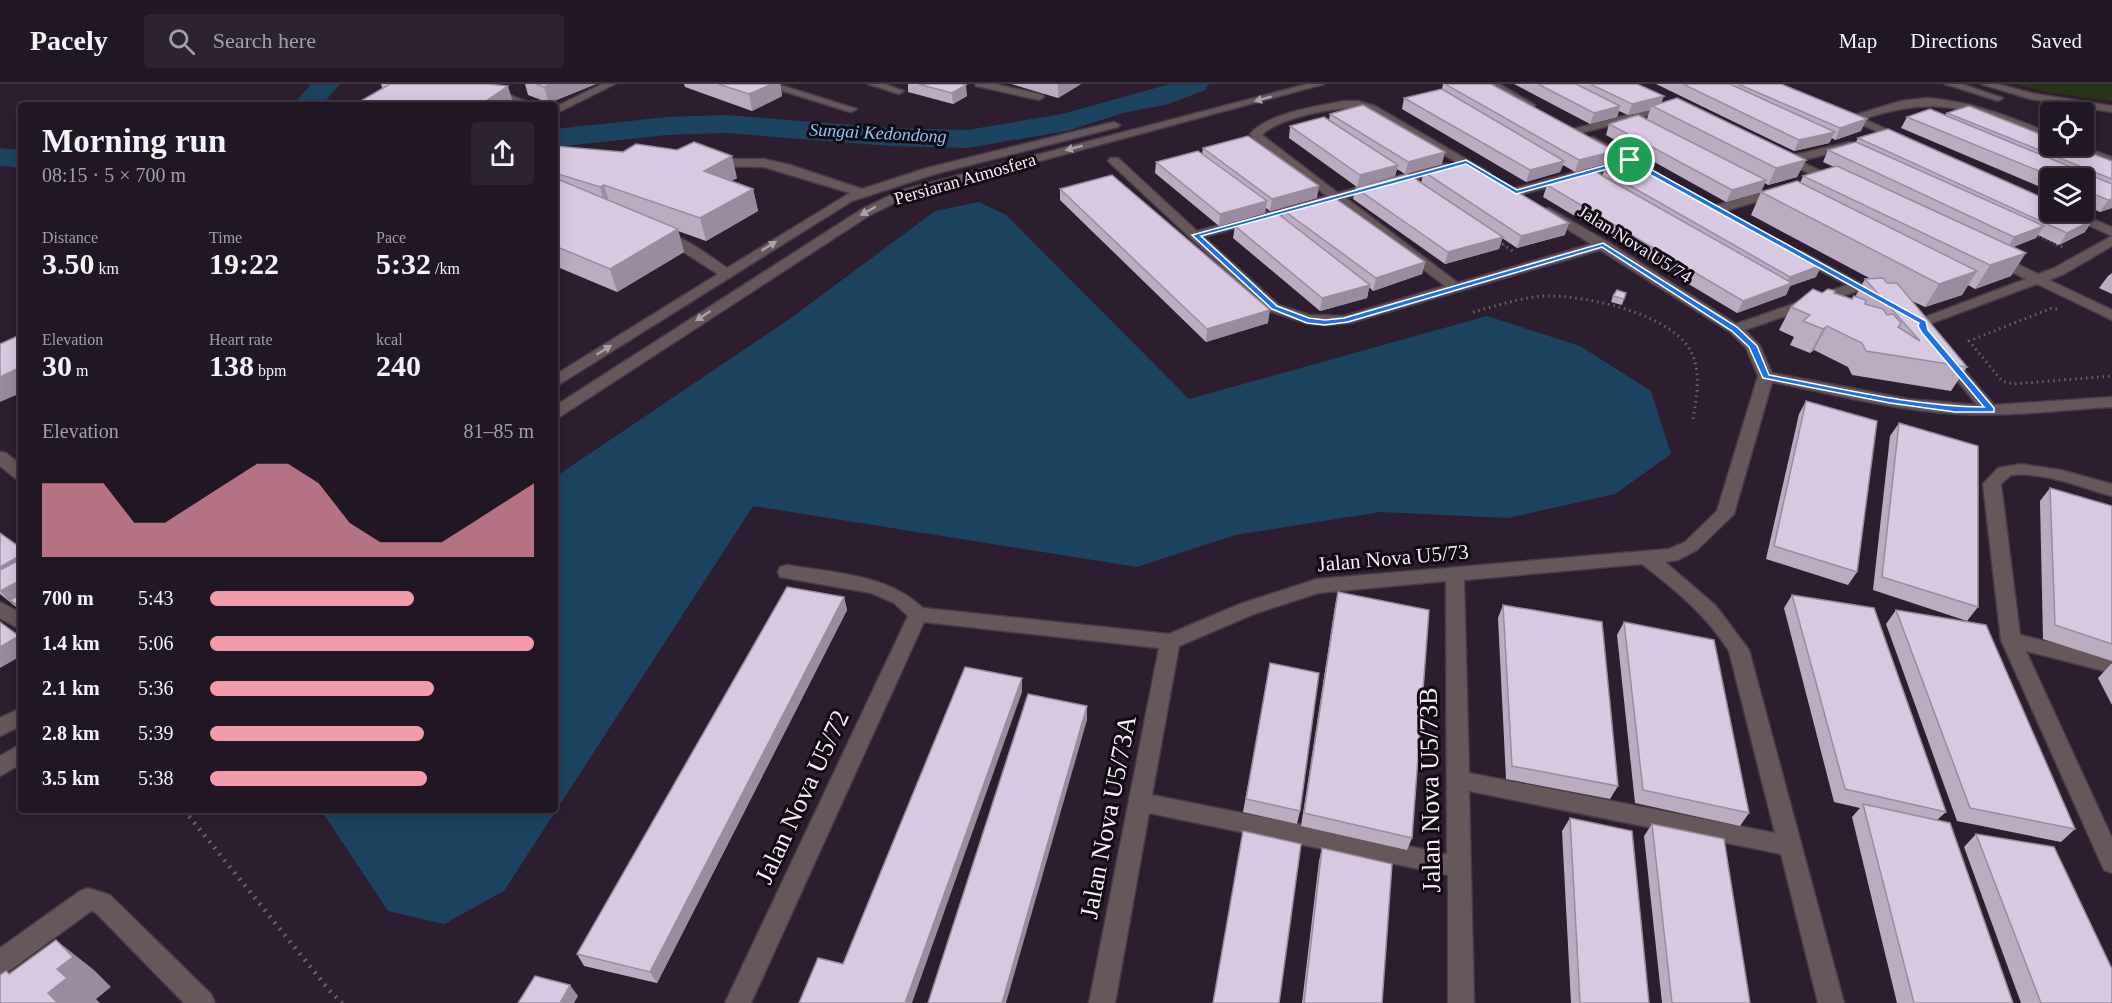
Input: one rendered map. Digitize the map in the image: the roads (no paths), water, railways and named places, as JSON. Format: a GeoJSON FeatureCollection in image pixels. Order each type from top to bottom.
{"type":"FeatureCollection","features":[{"type":"Feature","properties":{"kind":"street"},"geometry":{"type":"LineString","coordinates":[[473,84],[522,102]]}},
{"type":"Feature","properties":{"kind":"street"},"geometry":{"type":"LineString","coordinates":[[558,110],[610,84]]}},
{"type":"Feature","properties":{"kind":"street"},"geometry":{"type":"LineString","coordinates":[[765,84],[851,109]]}},
{"type":"Feature","properties":{"kind":"street"},"geometry":{"type":"LineString","coordinates":[[873,84],[899,91]]}},
{"type":"Feature","properties":{"kind":"street"},"geometry":{"type":"LineString","coordinates":[[980,84],[1040,97]]}},
{"type":"Feature","properties":{"kind":"street","name":"Persiaran Atmosfera"},"geometry":{"type":"LineString","coordinates":[[558,380],[848,198],[942,168],[1276,84]]}},
{"type":"Feature","properties":{"kind":"street","name":"Persiaran Atmosfera"},"geometry":{"type":"LineString","coordinates":[[558,411],[787,262],[886,202],[930,186],[1319,84]]}},
{"type":"Feature","properties":{"kind":"street"},"geometry":{"type":"LineString","coordinates":[[1491,84],[1539,110]]}},
{"type":"Feature","properties":{"kind":"street"},"geometry":{"type":"LineString","coordinates":[[1950,84],[2004,100],[2040,107]]}},
{"type":"Feature","properties":{"kind":"street"},"geometry":{"type":"LineString","coordinates":[[1986,84],[2030,96],[2112,109]]}},
{"type":"Feature","properties":{"kind":"street"},"geometry":{"type":"LineString","coordinates":[[1657,97],[1680,108],[1572,129],[1669,182]]}},
{"type":"Feature","properties":{"kind":"street"},"geometry":{"type":"LineString","coordinates":[[1854,119],[1909,102],[1938,102],[1976,108],[2040,133]]}},
{"type":"Feature","properties":{"kind":"street","name":"Jalan Nova U5/74"},"geometry":{"type":"LineString","coordinates":[[1336,197],[1256,134],[1268,124],[1331,107],[1356,104],[1371,108],[1506,186],[1735,329],[1753,346],[1766,376]]}},
{"type":"Feature","properties":{"kind":"street"},"geometry":{"type":"LineString","coordinates":[[1834,110],[1911,144]]}},
{"type":"Feature","properties":{"kind":"street"},"geometry":{"type":"LineString","coordinates":[[2094,116],[2112,118]]}},
{"type":"Feature","properties":{"kind":"street"},"geometry":{"type":"LineString","coordinates":[[1789,160],[1890,134]]}},
{"type":"Feature","properties":{"kind":"street"},"geometry":{"type":"LineString","coordinates":[[1768,150],[1846,188]]}},
{"type":"Feature","properties":{"kind":"street"},"geometry":{"type":"LineString","coordinates":[[2094,155],[2112,161]]}},
{"type":"Feature","properties":{"kind":"street"},"geometry":{"type":"LineString","coordinates":[[2098,156],[2112,156]]}},
{"type":"Feature","properties":{"kind":"street"},"geometry":{"type":"LineString","coordinates":[[1506,186],[1630,160]]}},
{"type":"Feature","properties":{"kind":"street"},"geometry":{"type":"LineString","coordinates":[[700,161],[775,166],[861,193]]}},
{"type":"Feature","properties":{"kind":"street"},"geometry":{"type":"LineString","coordinates":[[1114,161],[1274,308],[1307,320],[1325,323],[1345,320],[1603,245]]}},
{"type":"Feature","properties":{"kind":"street"},"geometry":{"type":"LineString","coordinates":[[1196,235],[1466,162]]}},
{"type":"Feature","properties":{"kind":"street"},"geometry":{"type":"LineString","coordinates":[[1738,220],[1713,206],[1825,177]]}},
{"type":"Feature","properties":{"kind":"street"},"geometry":{"type":"LineString","coordinates":[[1336,197],[1455,287]]}},
{"type":"Feature","properties":{"kind":"street"},"geometry":{"type":"LineString","coordinates":[[2088,222],[2112,232]]}},
{"type":"Feature","properties":{"kind":"street"},"geometry":{"type":"LineString","coordinates":[[649,230],[682,245],[726,273]]}},
{"type":"Feature","properties":{"kind":"street"},"geometry":{"type":"LineString","coordinates":[[1788,248],[1924,322],[2059,271],[2112,240]]}},
{"type":"Feature","properties":{"kind":"street"},"geometry":{"type":"LineString","coordinates":[[1985,254],[2112,316]]}},
{"type":"Feature","properties":{"kind":"street"},"geometry":{"type":"LineString","coordinates":[[1735,329],[1858,286]]}},
{"type":"Feature","properties":{"kind":"street"},"geometry":{"type":"LineString","coordinates":[[1924,322],[1922,326],[1990,410]]}},
{"type":"Feature","properties":{"kind":"street"},"geometry":{"type":"LineString","coordinates":[[1766,376],[1890,400],[1955,409],[1990,410],[2112,402]]}},
{"type":"Feature","properties":{"kind":"street","name":"Jalan Nova U5/73"},"geometry":{"type":"LineString","coordinates":[[918,614],[1170,642],[1247,609],[1317,586],[1648,559],[1672,555],[1692,546],[1725,514],[1766,376]]}},
{"type":"Feature","properties":{"kind":"street"},"geometry":{"type":"LineString","coordinates":[[0,457],[18,472]]}},
{"type":"Feature","properties":{"kind":"street"},"geometry":{"type":"LineString","coordinates":[[2112,490],[2030,470],[2011,470],[1998,475],[1992,484],[2011,640],[2112,863]]}},
{"type":"Feature","properties":{"kind":"street"},"geometry":{"type":"LineString","coordinates":[[1648,559],[1703,603],[1725,626],[1738,650],[1831,1003]]}},
{"type":"Feature","properties":{"kind":"street"},"geometry":{"type":"LineString","coordinates":[[787,572],[874,587],[901,598],[918,614]]}},
{"type":"Feature","properties":{"kind":"street","name":"Jalan Nova U5/73B"},"geometry":{"type":"LineString","coordinates":[[1455,575],[1461,1003]]}},
{"type":"Feature","properties":{"kind":"street"},"geometry":{"type":"LineString","coordinates":[[0,609],[18,621]]}},
{"type":"Feature","properties":{"kind":"street","name":"Jalan Nova U5/72"},"geometry":{"type":"LineString","coordinates":[[738,1003],[918,614]]}},
{"type":"Feature","properties":{"kind":"street"},"geometry":{"type":"LineString","coordinates":[[2011,640],[2112,665]]}},
{"type":"Feature","properties":{"kind":"street","name":"Jalan Nova U5/73A"},"geometry":{"type":"LineString","coordinates":[[1102,1003],[1170,642]]}},
{"type":"Feature","properties":{"kind":"street"},"geometry":{"type":"LineString","coordinates":[[0,728],[18,718]]}},
{"type":"Feature","properties":{"kind":"street"},"geometry":{"type":"LineString","coordinates":[[0,767],[18,755]]}},
{"type":"Feature","properties":{"kind":"street"},"geometry":{"type":"LineString","coordinates":[[1458,780],[1790,846]]}},
{"type":"Feature","properties":{"kind":"street"},"geometry":{"type":"LineString","coordinates":[[1139,802],[1460,867]]}},
{"type":"Feature","properties":{"kind":"street"},"geometry":{"type":"LineString","coordinates":[[0,963],[88,899],[102,903],[202,1003]]}},
{"type":"Feature","properties":{"kind":"water"},"geometry":{"type":"Polygon","coordinates":[[[979,202],[1006,215],[1189,399],[1487,316],[1580,346],[1651,391],[1671,454],[1615,494],[1508,518],[1380,512],[1235,535],[1137,567],[753,506],[558,808],[558,475],[791,318],[935,211],[979,202]]]}},
{"type":"Feature","properties":{"kind":"water"},"geometry":{"type":"Polygon","coordinates":[[[323,813],[554,813],[504,891],[444,924],[388,911],[323,813]]]}},
{"type":"Feature","properties":{"kind":"waterway"},"geometry":{"type":"LineString","coordinates":[[310,102],[326,84]]}},
{"type":"Feature","properties":{"kind":"waterway","name":"Sungai Kedondong"},"geometry":{"type":"LineString","coordinates":[[558,138],[667,126],[725,124],[890,137],[967,139],[1067,122],[1117,106],[1159,98],[1195,84]]}},
{"type":"Feature","properties":{"kind":"waterway","name":"Sungai Kedondong"},"geometry":{"type":"LineString","coordinates":[[0,157],[18,159]]}}]}
